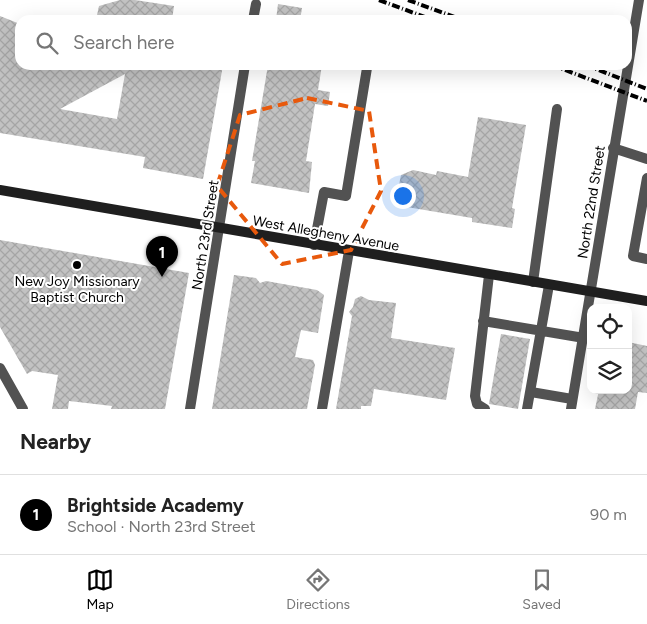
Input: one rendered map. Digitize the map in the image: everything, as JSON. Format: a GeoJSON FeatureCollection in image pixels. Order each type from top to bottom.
{"type":"FeatureCollection","features":[{"type":"Feature","properties":{"kind":"main road","name":"West Allegheny Avenue"},"geometry":{"type":"LineString","coordinates":[[0,190],[647,301]]}},
{"type":"Feature","properties":{"kind":"street","name":"North 22nd Street"},"geometry":{"type":"LineString","coordinates":[[632,40],[639,0]]}},
{"type":"Feature","properties":{"kind":"street"},"geometry":{"type":"LineString","coordinates":[[254,15],[256,4]]}},
{"type":"Feature","properties":{"kind":"street","name":"North 23rd Street"},"geometry":{"type":"LineString","coordinates":[[190,409],[244,70]]}},
{"type":"Feature","properties":{"kind":"street"},"geometry":{"type":"LineString","coordinates":[[314,245],[324,192],[346,196],[366,70]]}},
{"type":"Feature","properties":{"kind":"street","name":"North 22nd Street"},"geometry":{"type":"LineString","coordinates":[[572,404],[592,292],[627,70]]}},
{"type":"Feature","properties":{"kind":"street"},"geometry":{"type":"LineString","coordinates":[[533,282],[557,108]]}},
{"type":"Feature","properties":{"kind":"street"},"geometry":{"type":"LineString","coordinates":[[613,148],[647,159]]}},
{"type":"Feature","properties":{"kind":"street"},"geometry":{"type":"LineString","coordinates":[[647,178],[632,256],[647,259]]}},
{"type":"Feature","properties":{"kind":"street"},"geometry":{"type":"LineString","coordinates":[[322,409],[349,251]]}},
{"type":"Feature","properties":{"kind":"street"},"geometry":{"type":"LineString","coordinates":[[484,409],[478,404],[475,396],[489,275]]}},
{"type":"Feature","properties":{"kind":"street"},"geometry":{"type":"LineString","coordinates":[[527,409],[549,285]]}},
{"type":"Feature","properties":{"kind":"street"},"geometry":{"type":"LineString","coordinates":[[483,321],[584,338]]}},
{"type":"Feature","properties":{"kind":"street"},"geometry":{"type":"LineString","coordinates":[[0,368],[24,409]]}},
{"type":"Feature","properties":{"kind":"street"},"geometry":{"type":"LineString","coordinates":[[531,392],[572,404]]}},
{"type":"Feature","properties":{"kind":"highlighted area"},"geometry":{"type":"Polygon","coordinates":[[[307,98],[369,111],[381,191],[351,250],[282,264],[217,186],[240,115],[307,98]]]}},
{"type":"Feature","properties":{"kind":"building"},"geometry":{"type":"Polygon","coordinates":[[[120,0],[135,0],[174,6],[173,15],[97,15],[99,6],[120,0]]]}},
{"type":"Feature","properties":{"kind":"building"},"geometry":{"type":"Polygon","coordinates":[[[278,4],[302,8],[301,15],[277,15],[278,4]]]}},
{"type":"Feature","properties":{"kind":"building"},"geometry":{"type":"Polygon","coordinates":[[[0,16],[15,22],[15,70],[222,70],[203,179],[143,168],[145,157],[0,133],[0,16]],[[125,74],[60,109],[117,119],[125,74]]]}},
{"type":"Feature","properties":{"kind":"building"},"geometry":{"type":"Polygon","coordinates":[[[267,70],[321,70],[318,90],[330,92],[328,106],[315,104],[306,161],[312,162],[309,193],[251,183],[255,161],[252,161],[267,70]]]}},
{"type":"Feature","properties":{"kind":"building"},"geometry":{"type":"Polygon","coordinates":[[[478,117],[526,125],[512,208],[515,209],[512,228],[472,222],[472,218],[395,205],[401,175],[413,170],[436,175],[437,171],[468,177],[478,117]]]}},
{"type":"Feature","properties":{"kind":"building"},"geometry":{"type":"Polygon","coordinates":[[[0,240],[189,273],[165,409],[111,409],[112,406],[69,401],[68,409],[52,409],[58,375],[32,371],[27,374],[0,327],[0,240]]]}},
{"type":"Feature","properties":{"kind":"building"},"geometry":{"type":"Polygon","coordinates":[[[234,275],[256,278],[260,283],[266,281],[317,290],[324,295],[318,333],[301,330],[295,357],[313,360],[315,365],[307,409],[212,409],[234,275]]]}},
{"type":"Feature","properties":{"kind":"building"},"geometry":{"type":"Polygon","coordinates":[[[361,296],[369,300],[396,303],[391,338],[455,348],[446,400],[374,389],[371,406],[361,406],[361,409],[336,409],[352,316],[349,312],[353,307],[355,299],[361,296]]]}},
{"type":"Feature","properties":{"kind":"building"},"geometry":{"type":"Polygon","coordinates":[[[501,334],[530,339],[518,409],[489,404],[501,334]]]}},
{"type":"Feature","properties":{"kind":"building"},"geometry":{"type":"Polygon","coordinates":[[[632,343],[647,346],[647,393],[638,392],[635,409],[595,409],[598,394],[632,394],[632,343]]]}},
{"type":"Feature","properties":{"kind":"railway"},"geometry":{"type":"LineString","coordinates":[[379,0],[420,15]]}},
{"type":"Feature","properties":{"kind":"railway"},"geometry":{"type":"LineString","coordinates":[[408,0],[449,15]]}},
{"type":"Feature","properties":{"kind":"railway"},"geometry":{"type":"LineString","coordinates":[[565,70],[647,101]]}},
{"type":"Feature","properties":{"kind":"railway"},"geometry":{"type":"LineString","coordinates":[[599,70],[647,89]]}},
{"type":"Feature","properties":{"kind":"place","name":"New Joy Missionary Baptist Church"},"geometry":{"type":"Point","coordinates":[77,265]}},
{"type":"Feature","properties":{"kind":"place","name":"Brightside Academy"},"geometry":{"type":"Point","coordinates":[162,277]}}]}
